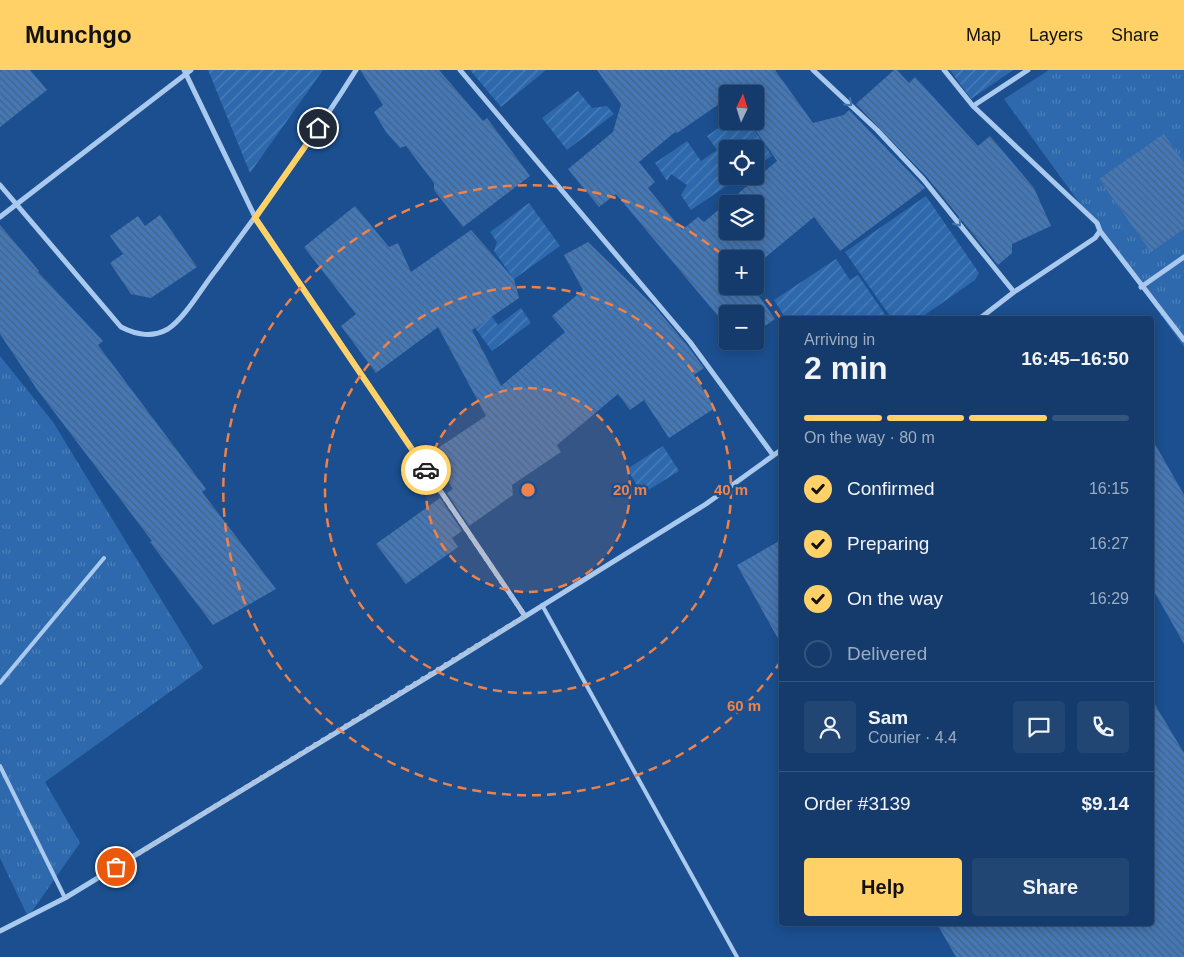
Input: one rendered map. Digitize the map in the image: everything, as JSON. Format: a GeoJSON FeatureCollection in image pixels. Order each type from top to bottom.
{"type":"FeatureCollection","features":[{"type":"Feature","properties":{"kind":"street"},"geometry":{"type":"LineString","coordinates":[[0,185],[121,327],[133,333],[153,335],[169,328],[183,313],[255,218],[329,114],[356,70]]}},
{"type":"Feature","properties":{"kind":"street"},"geometry":{"type":"LineString","coordinates":[[460,70],[690,342],[773,455]]}},
{"type":"Feature","properties":{"kind":"street"},"geometry":{"type":"LineString","coordinates":[[813,70],[877,130],[923,179],[1014,292]]}},
{"type":"Feature","properties":{"kind":"street"},"geometry":{"type":"LineString","coordinates":[[944,70],[973,106],[1097,223],[1100,231],[1141,287],[1184,340]]}},
{"type":"Feature","properties":{"kind":"street"},"geometry":{"type":"LineString","coordinates":[[973,106],[1028,70]]}},
{"type":"Feature","properties":{"kind":"street"},"geometry":{"type":"LineString","coordinates":[[0,217],[187,71],[255,218],[525,616]]}},
{"type":"Feature","properties":{"kind":"street"},"geometry":{"type":"LineString","coordinates":[[983,316],[1014,292],[1095,238],[1100,231]]}},
{"type":"Feature","properties":{"kind":"street"},"geometry":{"type":"LineString","coordinates":[[1141,287],[1184,257]]}},
{"type":"Feature","properties":{"kind":"street"},"geometry":{"type":"LineString","coordinates":[[0,931],[65,898],[525,616],[706,504],[779,451]]}},
{"type":"Feature","properties":{"kind":"lane"},"geometry":{"type":"LineString","coordinates":[[0,683],[104,558]]}},
{"type":"Feature","properties":{"kind":"lane"},"geometry":{"type":"LineString","coordinates":[[542,605],[737,957]]}},
{"type":"Feature","properties":{"kind":"lane"},"geometry":{"type":"LineString","coordinates":[[0,766],[65,898]]}},
{"type":"Feature","properties":{"kind":"green space"},"geometry":{"type":"Polygon","coordinates":[[[208,70],[323,70],[250,173],[208,70]]]}},
{"type":"Feature","properties":{"kind":"green space"},"geometry":{"type":"Polygon","coordinates":[[[470,70],[546,70],[501,107],[470,70]]]}},
{"type":"Feature","properties":{"kind":"green space"},"geometry":{"type":"Polygon","coordinates":[[[950,70],[1013,70],[971,99],[950,70]]]}},
{"type":"Feature","properties":{"kind":"green space"},"geometry":{"type":"Polygon","coordinates":[[[1049,70],[1184,70],[1184,347],[1004,99],[1049,70]]]}},
{"type":"Feature","properties":{"kind":"green space"},"geometry":{"type":"Polygon","coordinates":[[[578,91],[592,108],[607,106],[614,114],[567,150],[542,118],[578,91]]]}},
{"type":"Feature","properties":{"kind":"green space"},"geometry":{"type":"Polygon","coordinates":[[[719,128],[719,130],[754,130],[761,140],[719,140],[719,185],[728,185],[691,210],[681,195],[687,185],[671,174],[667,181],[655,163],[687,141],[701,161],[717,150],[707,136],[719,128]]]}},
{"type":"Feature","properties":{"kind":"green space"},"geometry":{"type":"Polygon","coordinates":[[[764,144],[772,156],[764,161],[764,144]]]}},
{"type":"Feature","properties":{"kind":"green space"},"geometry":{"type":"Polygon","coordinates":[[[926,196],[979,273],[975,280],[923,316],[890,316],[845,252],[926,196]]]}},
{"type":"Feature","properties":{"kind":"green space"},"geometry":{"type":"Polygon","coordinates":[[[529,203],[560,246],[514,279],[494,251],[497,242],[490,232],[529,203]]]}},
{"type":"Feature","properties":{"kind":"green space"},"geometry":{"type":"Polygon","coordinates":[[[836,259],[850,280],[858,275],[886,316],[784,316],[774,300],[836,259]]]}},
{"type":"Feature","properties":{"kind":"green space"},"geometry":{"type":"Polygon","coordinates":[[[468,283],[498,325],[521,308],[531,323],[492,351],[451,295],[468,283]]]}},
{"type":"Feature","properties":{"kind":"green space"},"geometry":{"type":"Polygon","coordinates":[[[0,356],[53,422],[203,668],[45,782],[80,843],[28,917],[0,858],[0,356]]]}},
{"type":"Feature","properties":{"kind":"green space"},"geometry":{"type":"Polygon","coordinates":[[[663,446],[679,471],[642,494],[627,469],[663,446]]]}},
{"type":"Feature","properties":{"kind":"building"},"geometry":{"type":"Polygon","coordinates":[[[0,70],[30,70],[47,90],[0,127],[0,70]]]}},
{"type":"Feature","properties":{"kind":"building"},"geometry":{"type":"Polygon","coordinates":[[[360,70],[439,70],[483,121],[487,118],[530,176],[463,227],[434,190],[434,183],[406,146],[400,148],[386,132],[374,112],[383,105],[360,70]]]}},
{"type":"Feature","properties":{"kind":"building"},"geometry":{"type":"Polygon","coordinates":[[[597,70],[775,70],[813,123],[844,115],[849,110],[925,188],[840,251],[814,217],[764,259],[764,250],[719,250],[719,295],[758,295],[775,319],[764,327],[764,305],[719,305],[719,317],[616,194],[599,207],[568,169],[613,132],[621,104],[597,70]],[[719,85],[719,104],[677,133],[675,132],[639,162],[655,182],[648,188],[682,230],[698,217],[704,222],[719,209],[719,240],[764,240],[764,195],[736,195],[748,185],[764,185],[764,172],[777,161],[755,130],[764,130],[764,85],[719,85]]]}},
{"type":"Feature","properties":{"kind":"building"},"geometry":{"type":"Polygon","coordinates":[[[894,70],[897,70],[909,83],[915,77],[978,146],[990,136],[1034,188],[1051,226],[1012,244],[1012,253],[998,265],[926,176],[856,104],[894,70]]]}},
{"type":"Feature","properties":{"kind":"building"},"geometry":{"type":"Polygon","coordinates":[[[1164,134],[1184,163],[1184,229],[1151,252],[1099,179],[1164,134]]]}},
{"type":"Feature","properties":{"kind":"building"},"geometry":{"type":"Polygon","coordinates":[[[355,206],[389,247],[398,243],[411,272],[471,230],[514,279],[519,298],[472,330],[501,386],[565,332],[552,316],[583,290],[564,255],[588,242],[655,307],[687,345],[704,368],[694,375],[715,408],[669,438],[644,400],[630,410],[618,394],[557,445],[561,452],[512,485],[513,495],[469,526],[447,493],[453,489],[429,454],[486,416],[438,327],[376,373],[341,326],[356,314],[304,247],[355,206]]]}},
{"type":"Feature","properties":{"kind":"building"},"geometry":{"type":"Polygon","coordinates":[[[160,215],[197,267],[151,298],[131,294],[110,263],[123,254],[110,236],[138,216],[145,226],[160,215]]]}},
{"type":"Feature","properties":{"kind":"building"},"geometry":{"type":"Polygon","coordinates":[[[0,225],[38,272],[103,341],[98,345],[206,489],[202,492],[276,589],[213,625],[150,542],[152,541],[36,388],[0,334],[0,225]]]}},
{"type":"Feature","properties":{"kind":"building"},"geometry":{"type":"Polygon","coordinates":[[[1154,442],[1184,495],[1184,644],[1154,591],[1154,442]]]}},
{"type":"Feature","properties":{"kind":"building"},"geometry":{"type":"Polygon","coordinates":[[[440,498],[462,531],[452,538],[458,547],[406,584],[376,544],[440,498]]]}},
{"type":"Feature","properties":{"kind":"building"},"geometry":{"type":"Polygon","coordinates":[[[779,541],[779,640],[737,565],[779,541]]]}},
{"type":"Feature","properties":{"kind":"building"},"geometry":{"type":"Polygon","coordinates":[[[1154,703],[1184,753],[1184,957],[956,957],[938,926],[1154,926],[1154,703]]]}},
{"type":"Feature","properties":{"kind":"way so far"},"geometry":{"type":"LineString","coordinates":[[116,867],[525,616],[426,470]]}},
{"type":"Feature","properties":{"kind":"route"},"geometry":{"type":"LineString","coordinates":[[318,128],[255,218],[426,470]]}}]}
